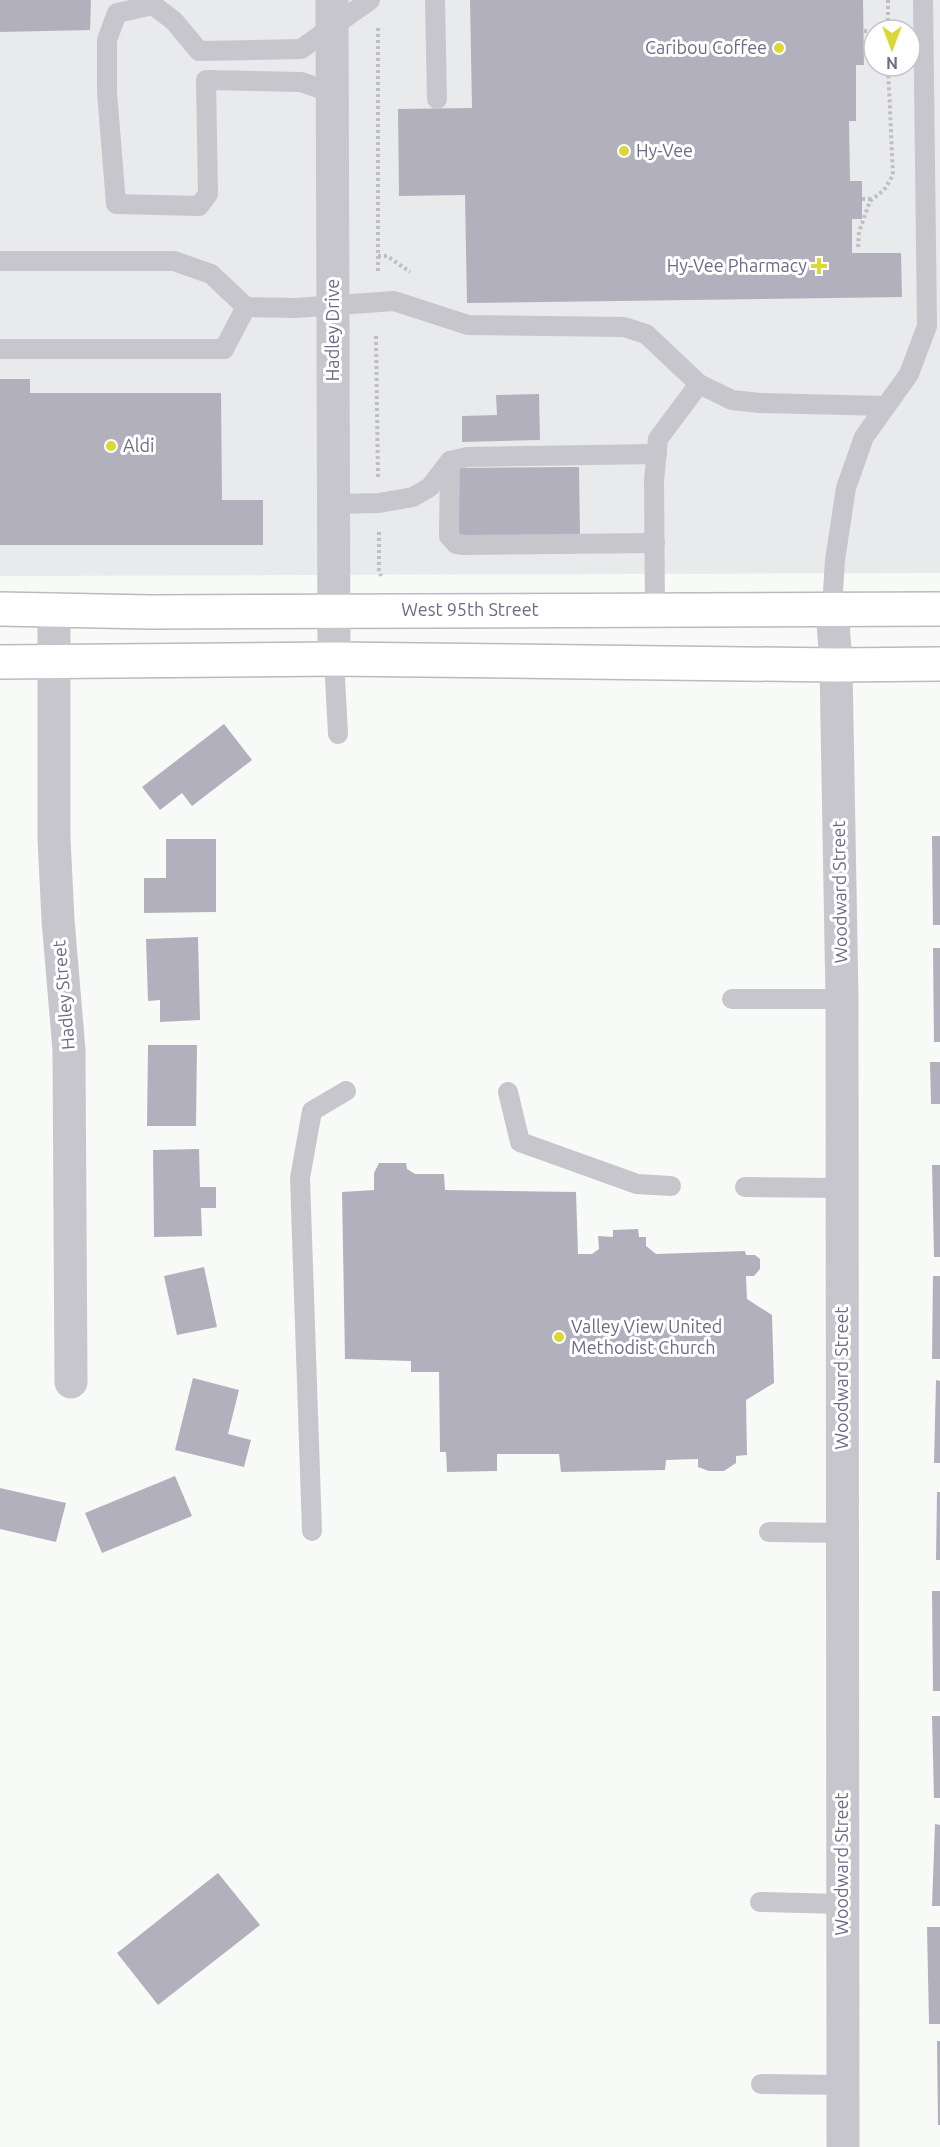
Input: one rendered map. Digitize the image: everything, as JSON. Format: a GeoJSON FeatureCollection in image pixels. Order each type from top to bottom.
{"type":"FeatureCollection","features":[{"type":"Feature","properties":{"kind":"main road","name":"West 95th Street"},"geometry":{"type":"LineString","coordinates":[[0,609],[151,612],[940,609]]}},
{"type":"Feature","properties":{"kind":"main road"},"geometry":{"type":"LineString","coordinates":[[0,662],[334,659],[836,665],[940,664]]}},
{"type":"Feature","properties":{"kind":"street","name":"Hadley Drive"},"geometry":{"type":"LineString","coordinates":[[332,14],[334,659]]}},
{"type":"Feature","properties":{"kind":"street","name":"Woodward Street"},"geometry":{"type":"LineString","coordinates":[[832,608],[836,665],[842,999],[843,2147]]}},
{"type":"Feature","properties":{"kind":"street","name":"Hadley Street"},"geometry":{"type":"LineString","coordinates":[[54,609],[54,850],[69,1050],[70,1382]]}},
{"type":"Feature","properties":{"kind":"lane"},"geometry":{"type":"LineString","coordinates":[[333,93],[302,82],[206,80],[208,194],[200,206],[116,204],[107,92],[107,40],[117,13],[153,5],[174,21],[199,51],[301,49],[332,14],[370,0]]}},
{"type":"Feature","properties":{"kind":"lane"},"geometry":{"type":"LineString","coordinates":[[435,0],[437,99]]}},
{"type":"Feature","properties":{"kind":"lane"},"geometry":{"type":"LineString","coordinates":[[832,608],[846,488],[864,437],[909,374],[927,326],[923,0]]}},
{"type":"Feature","properties":{"kind":"lane"},"geometry":{"type":"LineString","coordinates":[[0,261],[174,261],[212,274],[246,307],[296,308],[394,302],[468,325],[624,327],[646,334],[699,384],[732,400],[760,403],[886,406]]}},
{"type":"Feature","properties":{"kind":"lane"},"geometry":{"type":"LineString","coordinates":[[0,348],[224,349],[246,307]]}},
{"type":"Feature","properties":{"kind":"lane"},"geometry":{"type":"LineString","coordinates":[[655,610],[654,481],[658,439],[699,384]]}},
{"type":"Feature","properties":{"kind":"lane"},"geometry":{"type":"LineString","coordinates":[[333,504],[379,503],[413,497],[430,487],[450,461],[467,457],[657,454]]}},
{"type":"Feature","properties":{"kind":"lane"},"geometry":{"type":"LineString","coordinates":[[450,461],[449,536],[456,544],[655,543]]}},
{"type":"Feature","properties":{"kind":"lane"},"geometry":{"type":"LineString","coordinates":[[334,659],[338,734]]}},
{"type":"Feature","properties":{"kind":"lane"},"geometry":{"type":"LineString","coordinates":[[732,999],[842,999]]}},
{"type":"Feature","properties":{"kind":"lane"},"geometry":{"type":"LineString","coordinates":[[312,1531],[300,1178],[312,1111],[346,1090]]}},
{"type":"Feature","properties":{"kind":"lane"},"geometry":{"type":"LineString","coordinates":[[508,1092],[520,1142],[637,1184],[671,1186]]}},
{"type":"Feature","properties":{"kind":"lane"},"geometry":{"type":"LineString","coordinates":[[745,1187],[842,1188]]}},
{"type":"Feature","properties":{"kind":"lane"},"geometry":{"type":"LineString","coordinates":[[769,1532],[842,1533]]}},
{"type":"Feature","properties":{"kind":"lane"},"geometry":{"type":"LineString","coordinates":[[760,1902],[843,1904]]}},
{"type":"Feature","properties":{"kind":"lane"},"geometry":{"type":"LineString","coordinates":[[761,2084],[843,2085]]}},
{"type":"Feature","properties":{"kind":"path"},"geometry":{"type":"LineString","coordinates":[[888,0],[888,18]]}},
{"type":"Feature","properties":{"kind":"path"},"geometry":{"type":"LineString","coordinates":[[378,26],[378,273]]}},
{"type":"Feature","properties":{"kind":"path"},"geometry":{"type":"LineString","coordinates":[[858,247],[859,232],[870,201],[884,190],[893,175],[889,78]]}},
{"type":"Feature","properties":{"kind":"path"},"geometry":{"type":"LineString","coordinates":[[862,199],[873,199]]}},
{"type":"Feature","properties":{"kind":"path"},"geometry":{"type":"LineString","coordinates":[[378,256],[387,256],[410,272]]}},
{"type":"Feature","properties":{"kind":"path"},"geometry":{"type":"LineString","coordinates":[[376,336],[378,482]]}},
{"type":"Feature","properties":{"kind":"path"},"geometry":{"type":"LineString","coordinates":[[379,532],[381,576]]}},
{"type":"Feature","properties":{"kind":"shaded area"},"geometry":{"type":"Polygon","coordinates":[[[0,0],[940,0],[940,573],[0,576],[0,0]]]}},
{"type":"Feature","properties":{"kind":"building"},"geometry":{"type":"Polygon","coordinates":[[[0,0],[91,0],[90,30],[0,32],[0,0]]]}},
{"type":"Feature","properties":{"kind":"building","name":"Hy-Vee"},"geometry":{"type":"Polygon","coordinates":[[[470,0],[863,0],[862,65],[856,65],[856,121],[849,121],[850,181],[862,181],[862,219],[852,219],[852,253],[901,253],[902,297],[467,303],[465,195],[399,196],[398,109],[472,108],[470,0]]]}},
{"type":"Feature","properties":{"kind":"building","name":"Aldi"},"geometry":{"type":"Polygon","coordinates":[[[0,379],[30,379],[30,393],[221,393],[222,500],[263,500],[263,545],[0,545],[0,379]]]}},
{"type":"Feature","properties":{"kind":"building"},"geometry":{"type":"Polygon","coordinates":[[[539,394],[540,440],[462,442],[462,416],[497,415],[496,395],[539,394]]]}},
{"type":"Feature","properties":{"kind":"building"},"geometry":{"type":"Polygon","coordinates":[[[579,467],[580,535],[459,537],[458,468],[579,467]]]}},
{"type":"Feature","properties":{"kind":"building"},"geometry":{"type":"Polygon","coordinates":[[[224,724],[252,760],[192,806],[182,793],[160,810],[142,787],[224,724]]]}},
{"type":"Feature","properties":{"kind":"building"},"geometry":{"type":"Polygon","coordinates":[[[932,836],[940,836],[940,925],[933,925],[932,836]]]}},
{"type":"Feature","properties":{"kind":"building"},"geometry":{"type":"Polygon","coordinates":[[[166,839],[216,839],[216,912],[144,913],[144,878],[166,878],[166,839]]]}},
{"type":"Feature","properties":{"kind":"building"},"geometry":{"type":"Polygon","coordinates":[[[198,937],[200,1020],[160,1022],[160,1000],[148,1001],[146,939],[198,937]]]}},
{"type":"Feature","properties":{"kind":"building"},"geometry":{"type":"Polygon","coordinates":[[[933,948],[940,948],[940,1042],[934,1042],[933,948]]]}},
{"type":"Feature","properties":{"kind":"building"},"geometry":{"type":"Polygon","coordinates":[[[148,1045],[197,1045],[196,1126],[147,1126],[148,1045]]]}},
{"type":"Feature","properties":{"kind":"building"},"geometry":{"type":"Polygon","coordinates":[[[930,1062],[940,1062],[940,1104],[931,1104],[930,1062]]]}},
{"type":"Feature","properties":{"kind":"building"},"geometry":{"type":"Polygon","coordinates":[[[199,1149],[200,1187],[216,1187],[216,1208],[201,1208],[202,1236],[154,1237],[153,1150],[199,1149]]]}},
{"type":"Feature","properties":{"kind":"building","name":"Valley View United Methodist Church"},"geometry":{"type":"Polygon","coordinates":[[[379,1163],[406,1163],[407,1169],[415,1174],[444,1174],[445,1190],[576,1192],[578,1254],[592,1254],[599,1249],[598,1236],[613,1237],[613,1230],[638,1229],[639,1237],[646,1237],[646,1246],[656,1254],[745,1251],[746,1255],[755,1255],[760,1259],[760,1269],[754,1276],[746,1276],[747,1299],[772,1315],[774,1383],[746,1400],[747,1455],[736,1456],[736,1463],[724,1471],[709,1471],[698,1467],[698,1459],[666,1460],[665,1470],[561,1472],[559,1454],[497,1454],[497,1471],[447,1472],[446,1452],[440,1452],[439,1372],[411,1372],[411,1361],[345,1359],[342,1192],[374,1190],[374,1173],[379,1163]]]}},
{"type":"Feature","properties":{"kind":"building"},"geometry":{"type":"Polygon","coordinates":[[[932,1165],[940,1165],[940,1257],[934,1257],[932,1165]]]}},
{"type":"Feature","properties":{"kind":"building"},"geometry":{"type":"Polygon","coordinates":[[[204,1267],[217,1327],[177,1335],[164,1276],[204,1267]]]}},
{"type":"Feature","properties":{"kind":"building"},"geometry":{"type":"Polygon","coordinates":[[[933,1276],[940,1276],[940,1359],[932,1359],[933,1276]]]}},
{"type":"Feature","properties":{"kind":"building"},"geometry":{"type":"Polygon","coordinates":[[[193,1378],[239,1390],[228,1434],[251,1440],[244,1467],[175,1450],[193,1378]]]}},
{"type":"Feature","properties":{"kind":"building"},"geometry":{"type":"Polygon","coordinates":[[[936,1380],[940,1381],[940,1463],[934,1463],[936,1380]]]}},
{"type":"Feature","properties":{"kind":"building"},"geometry":{"type":"Polygon","coordinates":[[[175,1476],[192,1516],[102,1553],[85,1513],[175,1476]]]}},
{"type":"Feature","properties":{"kind":"building"},"geometry":{"type":"Polygon","coordinates":[[[0,1488],[66,1503],[56,1542],[0,1529],[0,1488]]]}},
{"type":"Feature","properties":{"kind":"building"},"geometry":{"type":"Polygon","coordinates":[[[937,1492],[940,1492],[940,1560],[936,1560],[937,1492]]]}},
{"type":"Feature","properties":{"kind":"building"},"geometry":{"type":"Polygon","coordinates":[[[932,1591],[940,1591],[940,1691],[933,1691],[932,1591]]]}},
{"type":"Feature","properties":{"kind":"building"},"geometry":{"type":"Polygon","coordinates":[[[932,1716],[940,1716],[940,1798],[934,1798],[932,1716]]]}},
{"type":"Feature","properties":{"kind":"building"},"geometry":{"type":"Polygon","coordinates":[[[935,1824],[940,1825],[940,1906],[932,1906],[935,1824]]]}},
{"type":"Feature","properties":{"kind":"building"},"geometry":{"type":"Polygon","coordinates":[[[218,1873],[260,1925],[158,2005],[117,1953],[218,1873]]]}},
{"type":"Feature","properties":{"kind":"building"},"geometry":{"type":"Polygon","coordinates":[[[927,1927],[940,1927],[940,2024],[929,2024],[927,1927]]]}},
{"type":"Feature","properties":{"kind":"building"},"geometry":{"type":"Polygon","coordinates":[[[937,2041],[940,2041],[940,2125],[938,2125],[937,2041]]]}},
{"type":"Feature","properties":{"kind":"place","name":"Caribou Coffee"},"geometry":{"type":"Point","coordinates":[779,48]}},
{"type":"Feature","properties":{"kind":"place","name":"Hy-Vee"},"geometry":{"type":"Point","coordinates":[624,151]}},
{"type":"Feature","properties":{"kind":"place","name":"Hy-Vee Pharmacy"},"geometry":{"type":"Point","coordinates":[819,266]}},
{"type":"Feature","properties":{"kind":"place","name":"Aldi"},"geometry":{"type":"Point","coordinates":[111,446]}},
{"type":"Feature","properties":{"kind":"place","name":"Valley View United Methodist Church"},"geometry":{"type":"Point","coordinates":[559,1337]}}]}
